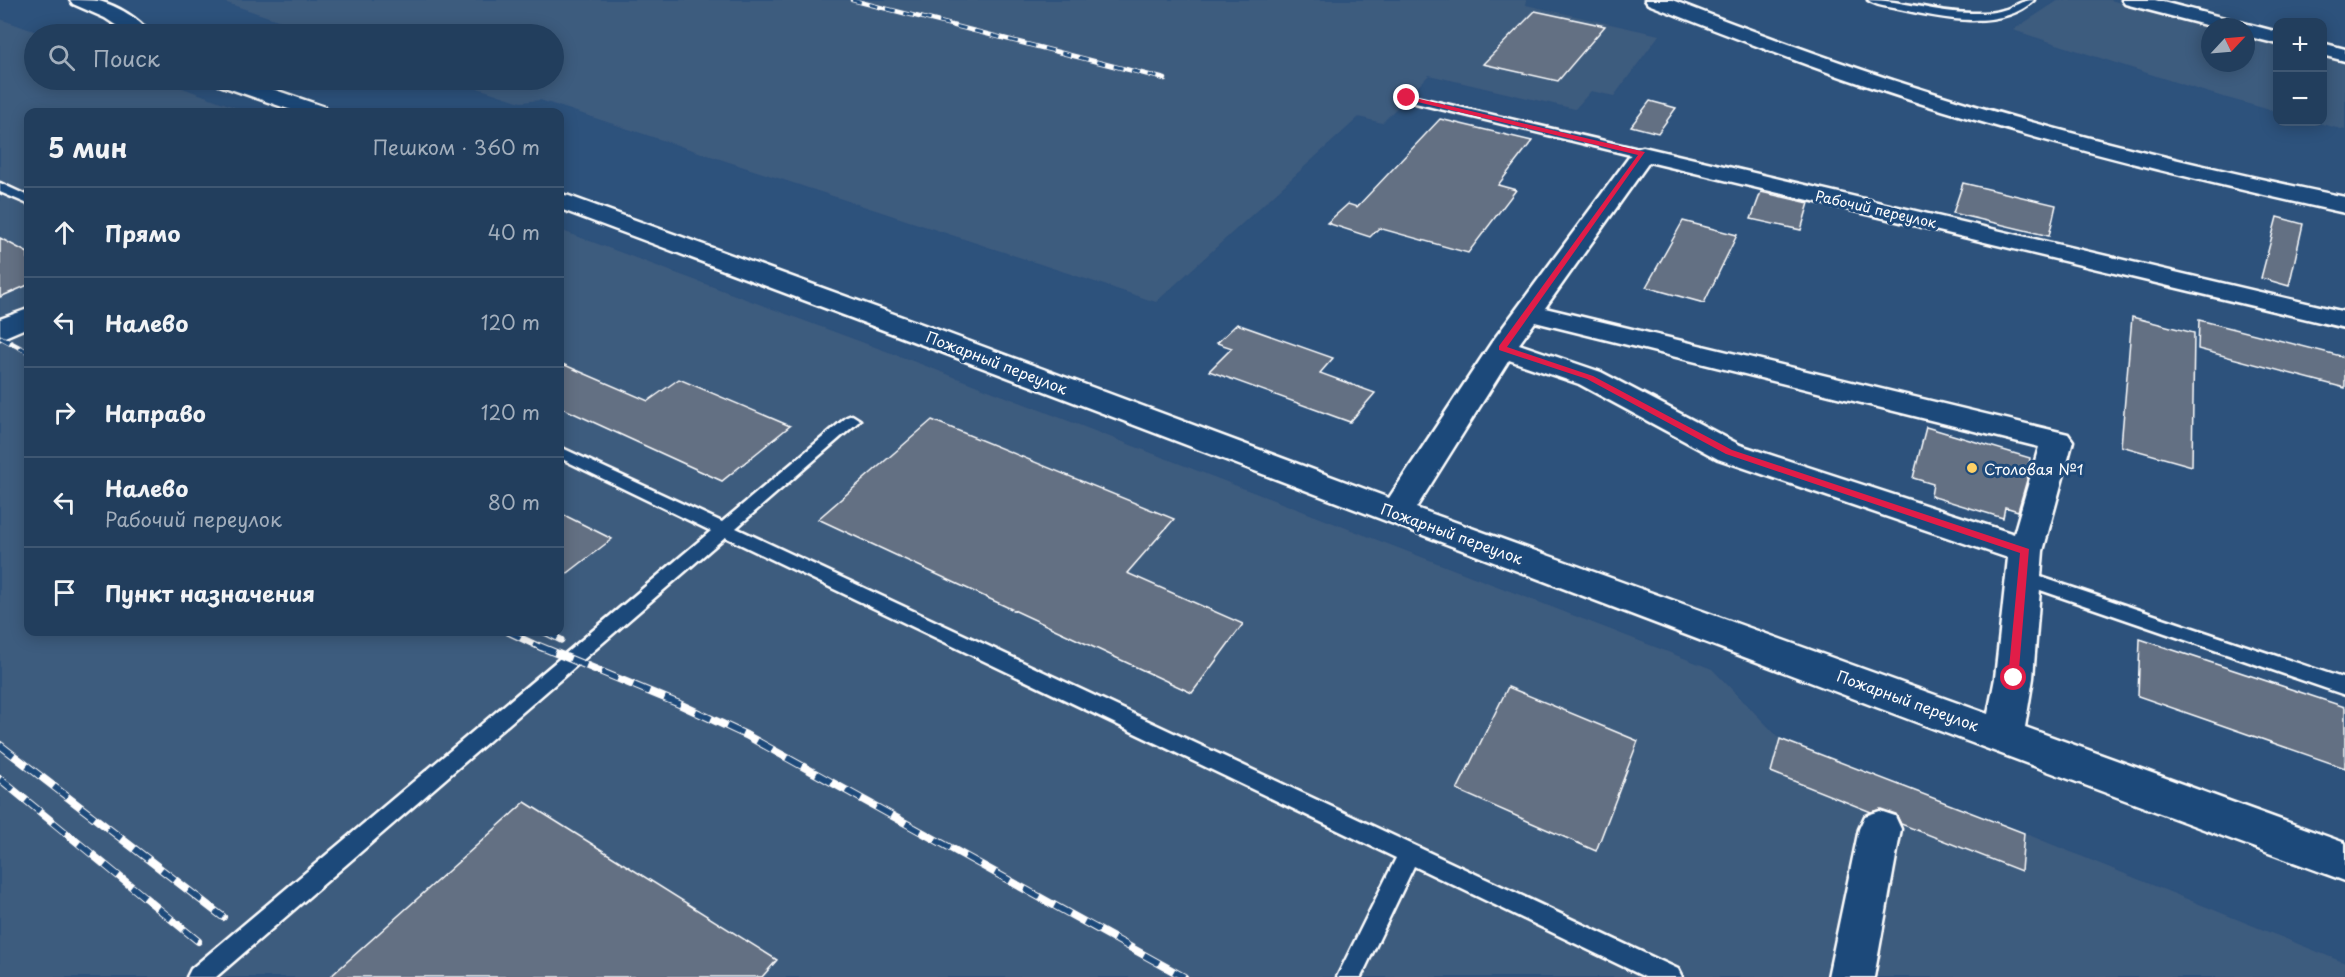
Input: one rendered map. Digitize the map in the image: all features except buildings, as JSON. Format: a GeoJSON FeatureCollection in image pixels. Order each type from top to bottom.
{"type":"FeatureCollection","features":[{"type":"Feature","properties":{"kind":"street"},"geometry":{"type":"LineString","coordinates":[[80,0],[106,10],[129,24]]}},
{"type":"Feature","properties":{"kind":"street"},"geometry":{"type":"LineString","coordinates":[[1655,0],[1854,75],[1992,118],[2158,164],[2345,205]]}},
{"type":"Feature","properties":{"kind":"street"},"geometry":{"type":"LineString","coordinates":[[2132,0],[2201,18]]}},
{"type":"Feature","properties":{"kind":"street"},"geometry":{"type":"LineString","coordinates":[[2255,32],[2273,37]]}},
{"type":"Feature","properties":{"kind":"street"},"geometry":{"type":"LineString","coordinates":[[2327,51],[2345,55]]}},
{"type":"Feature","properties":{"kind":"street"},"geometry":{"type":"LineString","coordinates":[[255,90],[306,108]]}},
{"type":"Feature","properties":{"kind":"street"},"geometry":{"type":"LineString","coordinates":[[1396,513],[1502,348],[1643,153]]}},
{"type":"Feature","properties":{"kind":"street","name":"Рабочий переулок"},"geometry":{"type":"LineString","coordinates":[[1643,153],[2345,320]]}},
{"type":"Feature","properties":{"kind":"street","name":"Пожарный переулок"},"geometry":{"type":"LineString","coordinates":[[564,202],[942,341],[1396,513],[2345,862]]}},
{"type":"Feature","properties":{"kind":"street"},"geometry":{"type":"LineString","coordinates":[[1528,312],[2057,441],[2024,564],[2014,678],[2004,735]]}},
{"type":"Feature","properties":{"kind":"street"},"geometry":{"type":"LineString","coordinates":[[0,330],[24,318]]}},
{"type":"Feature","properties":{"kind":"street"},"geometry":{"type":"LineString","coordinates":[[1502,348],[1590,378],[1729,452],[2024,564]]}},
{"type":"Feature","properties":{"kind":"street"},"geometry":{"type":"LineString","coordinates":[[1851,977],[1880,829]]}},
{"type":"Feature","properties":{"kind":"lane"},"geometry":{"type":"LineString","coordinates":[[1873,0],[1920,10],[1963,15],[2004,13],[2029,0]]}},
{"type":"Feature","properties":{"kind":"lane","name":"Рабочий переулок"},"geometry":{"type":"LineString","coordinates":[[1407,98],[1643,153]]}},
{"type":"Feature","properties":{"kind":"lane"},"geometry":{"type":"LineString","coordinates":[[0,187],[24,198]]}},
{"type":"Feature","properties":{"kind":"lane"},"geometry":{"type":"LineString","coordinates":[[199,977],[852,420]]}},
{"type":"Feature","properties":{"kind":"lane"},"geometry":{"type":"LineString","coordinates":[[564,454],[1670,977]]}},
{"type":"Feature","properties":{"kind":"lane"},"geometry":{"type":"LineString","coordinates":[[2024,564],[2345,687]]}},
{"type":"Feature","properties":{"kind":"lane"},"geometry":{"type":"LineString","coordinates":[[1349,977],[1409,854]]}},
{"type":"Feature","properties":{"kind":"shaded area"},"geometry":{"type":"Polygon","coordinates":[[[218,0],[1527,0],[1526,5],[1659,35],[1614,96],[1591,91],[1575,109],[1429,75],[1382,123],[1359,117],[1156,302],[540,100],[521,102],[484,90],[564,90],[564,24],[290,24],[218,0]]]}},
{"type":"Feature","properties":{"kind":"shaded area"},"geometry":{"type":"Polygon","coordinates":[[[2059,0],[2110,0],[2201,24],[2201,72],[2255,72],[2255,38],[2273,43],[2273,111],[2206,92],[2013,30],[2059,0]]]}},
{"type":"Feature","properties":{"kind":"shaded area"},"geometry":{"type":"Polygon","coordinates":[[[0,19],[24,28],[24,90],[188,90],[237,108],[24,108],[24,636],[564,636],[564,231],[918,363],[1712,669],[1780,739],[2024,833],[2345,963],[2345,977],[0,977],[0,19]]]}},
{"type":"Feature","properties":{"kind":"shaded area"},"geometry":{"type":"Polygon","coordinates":[[[2327,57],[2345,62],[2345,130],[2327,125],[2327,57]]]}},
{"type":"Feature","properties":{"kind":"railway"},"geometry":{"type":"LineString","coordinates":[[852,0],[1165,79]]}},
{"type":"Feature","properties":{"kind":"railway"},"geometry":{"type":"LineString","coordinates":[[0,337],[24,350]]}},
{"type":"Feature","properties":{"kind":"railway"},"geometry":{"type":"LineString","coordinates":[[516,636],[542,648]]}},
{"type":"Feature","properties":{"kind":"railway"},"geometry":{"type":"LineString","coordinates":[[553,636],[561,640]]}},
{"type":"Feature","properties":{"kind":"railway"},"geometry":{"type":"LineString","coordinates":[[539,646],[677,703],[746,735],[1184,977]]}},
{"type":"Feature","properties":{"kind":"railway"},"geometry":{"type":"LineString","coordinates":[[0,745],[223,917]]}},
{"type":"Feature","properties":{"kind":"railway"},"geometry":{"type":"LineString","coordinates":[[0,779],[198,941]]}},
{"type":"Feature","properties":{"kind":"place","name":"Столовая №1"},"geometry":{"type":"Point","coordinates":[1972,468]}},
{"type":"Feature","properties":{"kind":"route"},"geometry":{"type":"LineString","coordinates":[[1407,98],[1643,153],[1502,348],[1590,378],[1729,452],[2026,551],[2014,678]]}}]}
